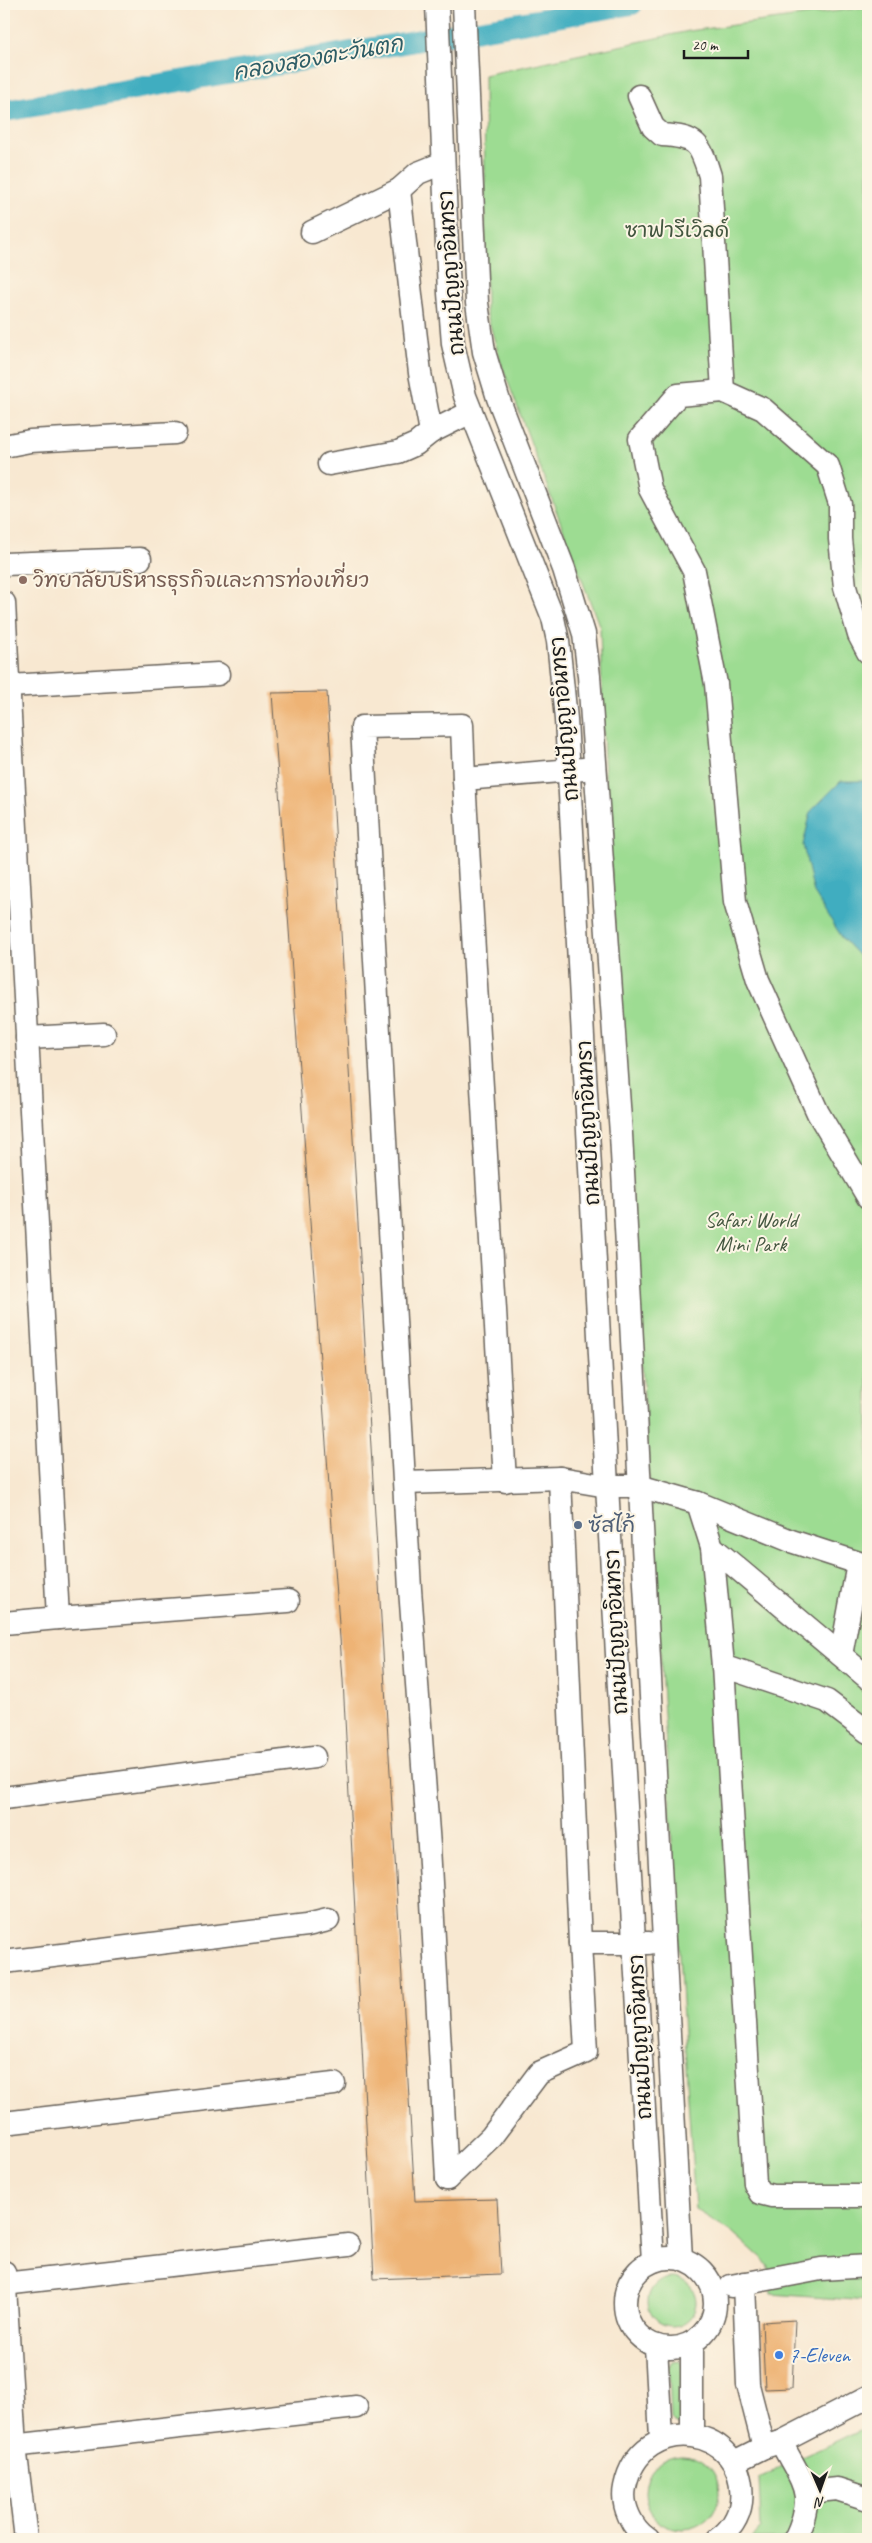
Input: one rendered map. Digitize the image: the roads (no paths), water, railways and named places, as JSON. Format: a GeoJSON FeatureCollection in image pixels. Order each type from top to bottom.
{"type":"FeatureCollection","features":[{"type":"Feature","properties":{"kind":"street","name":"ถนนปัญญาอินทรา"},"geometry":{"type":"LineString","coordinates":[[464,7],[476,303],[484,352],[498,398],[564,569],[584,634],[596,768],[621,1134],[681,2259]]}},
{"type":"Feature","properties":{"kind":"street","name":"ถนนปัญญาอินทรา"},"geometry":{"type":"LineString","coordinates":[[437,8],[448,293],[453,344],[465,396],[553,618],[558,641],[570,772],[607,1486],[653,2261]]}},
{"type":"Feature","properties":{"kind":"street"},"geometry":{"type":"LineString","coordinates":[[438,46],[466,45]]}},
{"type":"Feature","properties":{"kind":"street"},"geometry":{"type":"LineString","coordinates":[[639,96],[653,126],[662,135],[680,136],[693,140],[704,155],[708,169],[723,392]]}},
{"type":"Feature","properties":{"kind":"street"},"geometry":{"type":"LineString","coordinates":[[312,232],[399,190],[418,173],[443,163]]}},
{"type":"Feature","properties":{"kind":"street"},"geometry":{"type":"LineString","coordinates":[[399,190],[412,314],[431,432]]}},
{"type":"Feature","properties":{"kind":"street"},"geometry":{"type":"LineString","coordinates":[[868,652],[859,635],[845,588],[840,539],[840,504],[828,466],[763,409],[723,392],[678,395],[640,440],[650,489],[694,571],[716,684],[735,902],[753,962],[794,1063],[818,1113],[868,1197]]}},
{"type":"Feature","properties":{"kind":"street"},"geometry":{"type":"LineString","coordinates":[[329,464],[398,452],[416,444],[431,432],[471,412]]}},
{"type":"Feature","properties":{"kind":"street"},"geometry":{"type":"LineString","coordinates":[[4,430],[30,441]]}},
{"type":"Feature","properties":{"kind":"street"},"geometry":{"type":"LineString","coordinates":[[4,446],[30,441],[176,433]]}},
{"type":"Feature","properties":{"kind":"street"},"geometry":{"type":"LineString","coordinates":[[4,564],[140,559]]}},
{"type":"Feature","properties":{"kind":"street"},"geometry":{"type":"LineString","coordinates":[[4,603],[10,686],[26,1038],[58,1618]]}},
{"type":"Feature","properties":{"kind":"street"},"geometry":{"type":"LineString","coordinates":[[10,686],[218,674]]}},
{"type":"Feature","properties":{"kind":"street"},"geometry":{"type":"LineString","coordinates":[[505,1481],[462,725],[362,727],[410,1589],[429,1846],[448,2179],[491,2137],[539,2073],[586,2052],[560,1478]]}},
{"type":"Feature","properties":{"kind":"street"},"geometry":{"type":"LineString","coordinates":[[464,779],[570,772],[596,768]]}},
{"type":"Feature","properties":{"kind":"street"},"geometry":{"type":"LineString","coordinates":[[26,1038],[104,1034]]}},
{"type":"Feature","properties":{"kind":"street"},"geometry":{"type":"LineString","coordinates":[[405,1483],[560,1478],[607,1486],[639,1486],[698,1503],[791,1541],[863,1565],[841,1655]]}},
{"type":"Feature","properties":{"kind":"street"},"geometry":{"type":"LineString","coordinates":[[698,1503],[712,1547],[723,1666],[755,2184],[760,2193],[772,2196],[868,2196]]}},
{"type":"Feature","properties":{"kind":"street"},"geometry":{"type":"LineString","coordinates":[[712,1547],[868,1678]]}},
{"type":"Feature","properties":{"kind":"street"},"geometry":{"type":"LineString","coordinates":[[4,1623],[288,1600]]}},
{"type":"Feature","properties":{"kind":"street"},"geometry":{"type":"LineString","coordinates":[[723,1666],[827,1701],[868,1732]]}},
{"type":"Feature","properties":{"kind":"street"},"geometry":{"type":"LineString","coordinates":[[4,1798],[314,1757]]}},
{"type":"Feature","properties":{"kind":"street"},"geometry":{"type":"LineString","coordinates":[[4,1962],[308,1925],[328,1920]]}},
{"type":"Feature","properties":{"kind":"street"},"geometry":{"type":"LineString","coordinates":[[580,1943],[663,1942]]}},
{"type":"Feature","properties":{"kind":"street"},"geometry":{"type":"LineString","coordinates":[[4,2123],[334,2084]]}},
{"type":"Feature","properties":{"kind":"street"},"geometry":{"type":"LineString","coordinates":[[26,2539],[9,2447],[4,2280],[348,2245]]}},
{"type":"Feature","properties":{"kind":"street"},"geometry":{"type":"LineString","coordinates":[[681,2259],[698,2267],[711,2282],[716,2300],[714,2318],[705,2332],[692,2343],[674,2347],[656,2346],[640,2337],[629,2322],[625,2304],[628,2287],[638,2271],[653,2261],[681,2259]]}},
{"type":"Feature","properties":{"kind":"street"},"geometry":{"type":"LineString","coordinates":[[714,2291],[744,2283],[821,2269],[868,2266]]}},
{"type":"Feature","properties":{"kind":"street"},"geometry":{"type":"LineString","coordinates":[[744,2283],[748,2385],[773,2445],[807,2492],[807,2507],[794,2539]]}},
{"type":"Feature","properties":{"kind":"street"},"geometry":{"type":"LineString","coordinates":[[692,2343],[692,2434]]}},
{"type":"Feature","properties":{"kind":"street"},"geometry":{"type":"LineString","coordinates":[[656,2346],[661,2438]]}},
{"type":"Feature","properties":{"kind":"street"},"geometry":{"type":"LineString","coordinates":[[734,2462],[773,2445],[868,2397]]}},
{"type":"Feature","properties":{"kind":"street"},"geometry":{"type":"LineString","coordinates":[[9,2447],[356,2407]]}},
{"type":"Feature","properties":{"kind":"street"},"geometry":{"type":"LineString","coordinates":[[648,2539],[642,2535],[629,2516],[624,2493],[628,2470],[642,2450],[661,2438],[692,2434],[716,2444],[734,2462],[742,2486],[740,2511],[727,2533],[718,2539]]}},
{"type":"Feature","properties":{"kind":"street"},"geometry":{"type":"LineString","coordinates":[[807,2492],[837,2489],[868,2499]]}},
{"type":"Feature","properties":{"kind":"water"},"geometry":{"type":"Polygon","coordinates":[[[841,781],[868,781],[868,966],[843,939],[814,893],[803,845],[811,811],[841,781]]]}},
{"type":"Feature","properties":{"kind":"waterway","name":"คลองสองตะวันตก"},"geometry":{"type":"LineString","coordinates":[[4,111],[632,4]]}},
{"type":"Feature","properties":{"kind":"place","name":"วิทยาลัยบริหารธุรกิจและการท่องเที่ยว"},"geometry":{"type":"Point","coordinates":[23,580]}},
{"type":"Feature","properties":{"kind":"place","name":"ซัสไก้"},"geometry":{"type":"Point","coordinates":[578,1525]}},
{"type":"Feature","properties":{"kind":"place","name":"7-Eleven"},"geometry":{"type":"Point","coordinates":[779,2355]}},
{"type":"Feature","properties":{"kind":"park label","name":"ซาฟารีเวิลด์"},"geometry":{"type":"Point","coordinates":[677,230]}},
{"type":"Feature","properties":{"kind":"park label","name":"Safari World Mini Park"},"geometry":{"type":"Point","coordinates":[751,1232]}}]}
